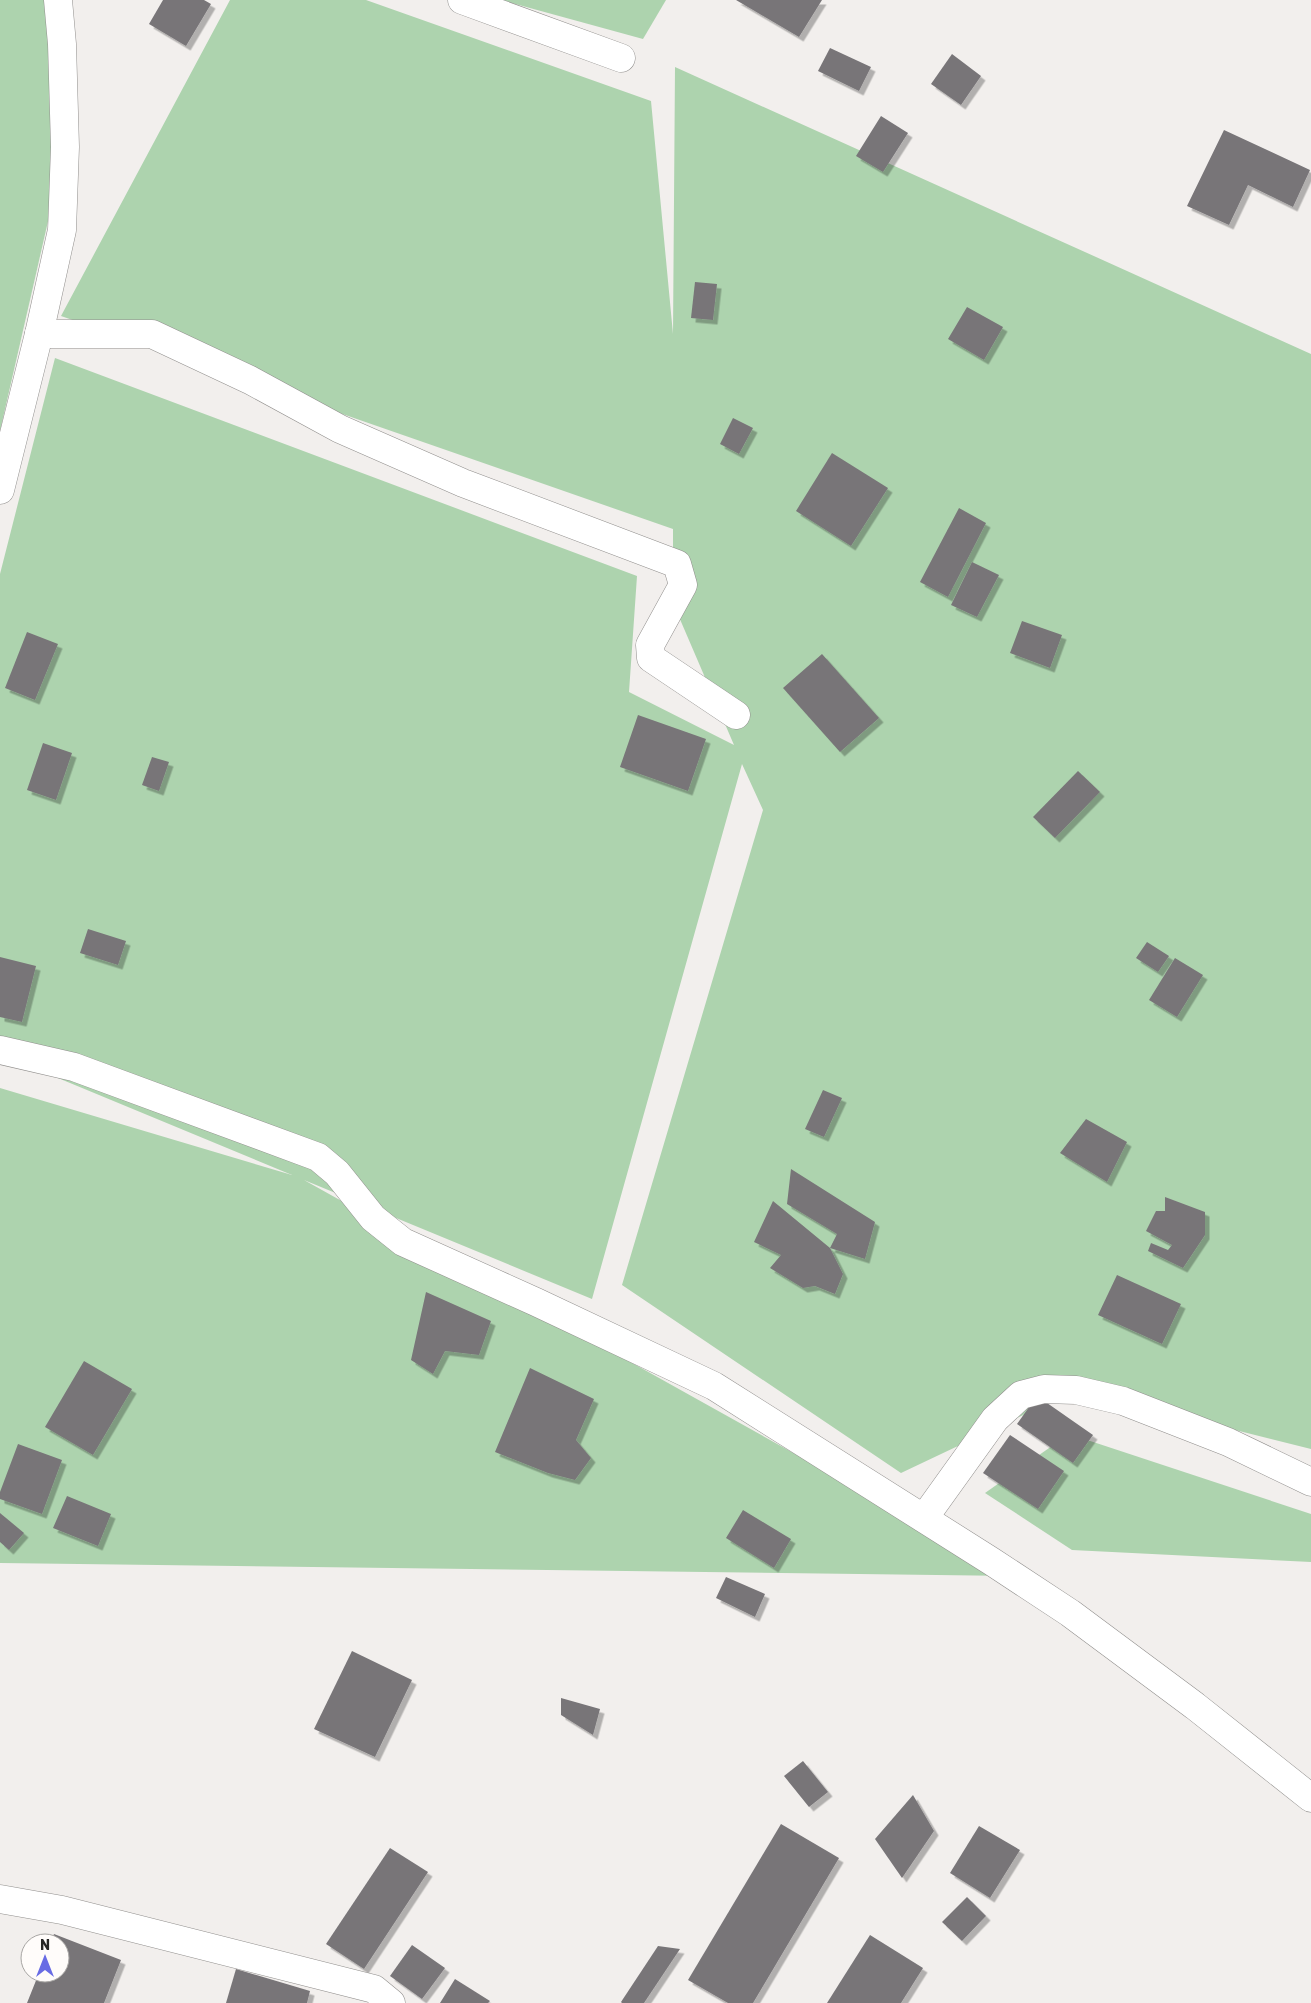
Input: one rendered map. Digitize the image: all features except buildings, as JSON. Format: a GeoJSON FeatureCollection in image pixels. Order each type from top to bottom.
{"type":"FeatureCollection","features":[{"type":"Feature","properties":{"kind":"street"},"geometry":{"type":"LineString","coordinates":[[0,490],[39,334],[62,230],[65,147],[62,44],[58,0]]}},
{"type":"Feature","properties":{"kind":"street"},"geometry":{"type":"LineString","coordinates":[[462,0],[621,58]]}},
{"type":"Feature","properties":{"kind":"street"},"geometry":{"type":"LineString","coordinates":[[39,334],[152,334],[250,380],[340,429],[463,483],[677,564],[683,584],[650,645],[651,658],[736,715]]}},
{"type":"Feature","properties":{"kind":"street"},"geometry":{"type":"LineString","coordinates":[[0,1050],[74,1067],[318,1158],[337,1173],[373,1218],[403,1242],[714,1386],[924,1518],[1070,1613],[1195,1706],[1311,1798]]}},
{"type":"Feature","properties":{"kind":"street"},"geometry":{"type":"LineString","coordinates":[[924,1518],[995,1419],[1021,1395],[1044,1389],[1076,1390],[1123,1401],[1228,1442],[1311,1482]]}},
{"type":"Feature","properties":{"kind":"street"},"geometry":{"type":"LineString","coordinates":[[0,1899],[62,1910],[374,1989],[391,2003]]}},
{"type":"Feature","properties":{"kind":"green space"},"geometry":{"type":"Polygon","coordinates":[[[0,0],[46,0],[65,147],[0,431],[0,0]]]}},
{"type":"Feature","properties":{"kind":"green space"},"geometry":{"type":"Polygon","coordinates":[[[230,0],[366,0],[651,101],[673,334],[675,67],[1311,354],[1311,1449],[1076,1390],[901,1473],[622,1285],[763,810],[742,764],[592,1299],[304,1180],[1014,1576],[0,1563],[0,1088],[292,1175],[0,1054],[0,574],[55,358],[637,576],[629,692],[734,745],[673,603],[673,529],[61,316],[230,0]]]}},
{"type":"Feature","properties":{"kind":"green space"},"geometry":{"type":"Polygon","coordinates":[[[501,0],[666,0],[643,39],[501,0]]]}},
{"type":"Feature","properties":{"kind":"green space"},"geometry":{"type":"Polygon","coordinates":[[[1069,1434],[1311,1514],[1311,1562],[1072,1550],[985,1493],[1069,1434]]]}}]}
